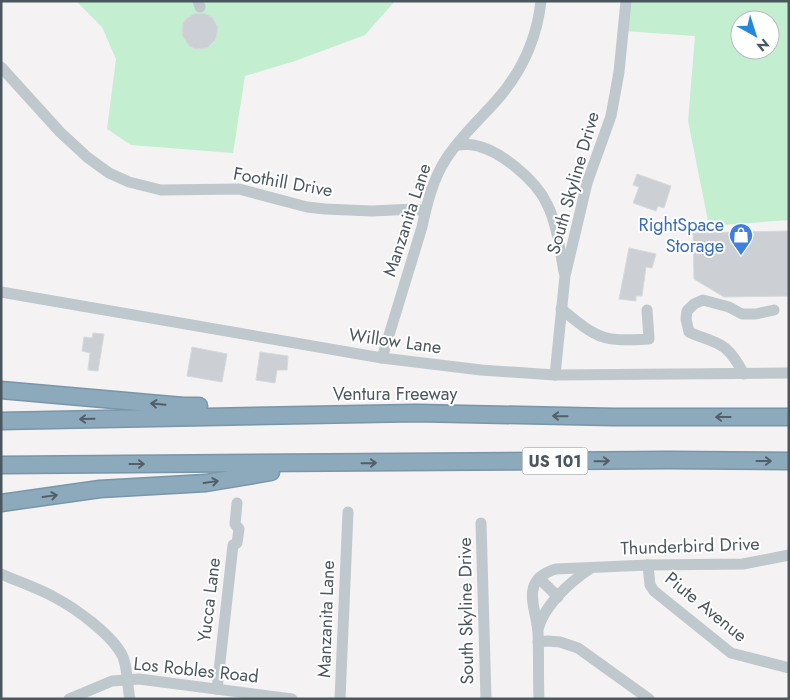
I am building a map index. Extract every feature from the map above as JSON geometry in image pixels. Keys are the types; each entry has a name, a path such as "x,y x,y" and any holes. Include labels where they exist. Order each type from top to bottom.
{"highway":[{"path":"1,390 183,406 380,407 416,413"},
{"name":"Ventura Freeway","path":"1,421 416,413 613,417 789,417"},
{"name":"US 101","path":"1,465 658,460 789,461"},
{"path":"1,503 100,489 206,483 320,464"}],"street":[{"name":"South Skyline Drive","path":"555,375 565,276 587,183 611,116 619,72 626,1"},
{"name":"Manzanita Lane","path":"382,358 436,178 446,158 471,126 499,98 517,73 531,44 540,6"},
{"name":"Foothill Drive","path":"1,67 60,132 86,156 109,173 129,182 161,190 239,189 325,210 372,211 415,209 425,211"},
{"path":"457,145 473,145 493,152 518,168 539,192 547,203 553,218 565,276"},
{"name":"Willow Lane","path":"1,292 382,358 481,370 555,375 789,373"},
{"path":"744,374 726,349 689,332 686,311 694,304 703,300 729,307 742,314 756,314 774,310"},
{"path":"561,309 594,334 606,338 620,339 649,339 647,310"},
{"name":"Yucca Lane","path":"217,689 233,546 237,543 239,529 235,524 237,503"},
{"name":"Manzanita Lane","path":"340,699 348,512"},
{"name":"South Skyline Drive","path":"481,523 486,699"},
{"name":"Thunderbird Drive","path":"539,578 556,568 743,564 789,555"},
{"name":"Piute Avenue","path":"648,565 650,585 654,591 725,648 739,656 789,668"},
{"path":"538,629 546,610 575,578 592,567"},
{"path":"1,574 53,596 68,605 102,632 122,655 128,679 130,699"},
{"path":"539,699 538,629 532,593 539,578 558,597"},
{"path":"538,642 560,642 578,648 649,699"},
{"name":"Los Robles Road","path":"68,699 112,681 139,679 292,699"}],"green space":[{"path":"76,1 395,1 365,35 295,61 245,76 233,153 131,145 107,129 116,59 102,27"},
{"path":"626,1 789,1 789,220 709,226 688,121 695,36 623,31"}],"building":[{"path":"195,13 204,13 212,17 218,27 216,39 207,48 195,49 189,46 182,35 183,23"},
{"path":"637,174 671,186 664,208 658,206 656,211 633,203 639,187 633,185"},
{"name":"RightSpace Storage","path":"789,231 789,296 724,297 694,279 693,233"},
{"path":"629,248 656,254 652,268 646,267 642,296 636,296 636,301 619,299"},
{"path":"93,333 104,334 98,371 88,370 90,353 82,351 84,337 92,338"},
{"path":"192,347 227,354 222,382 187,376"},
{"path":"260,352 288,356 287,370 277,370 275,383 256,380"}],"place":[{"name":"RightSpace Storage","path":"741,256"}]}
